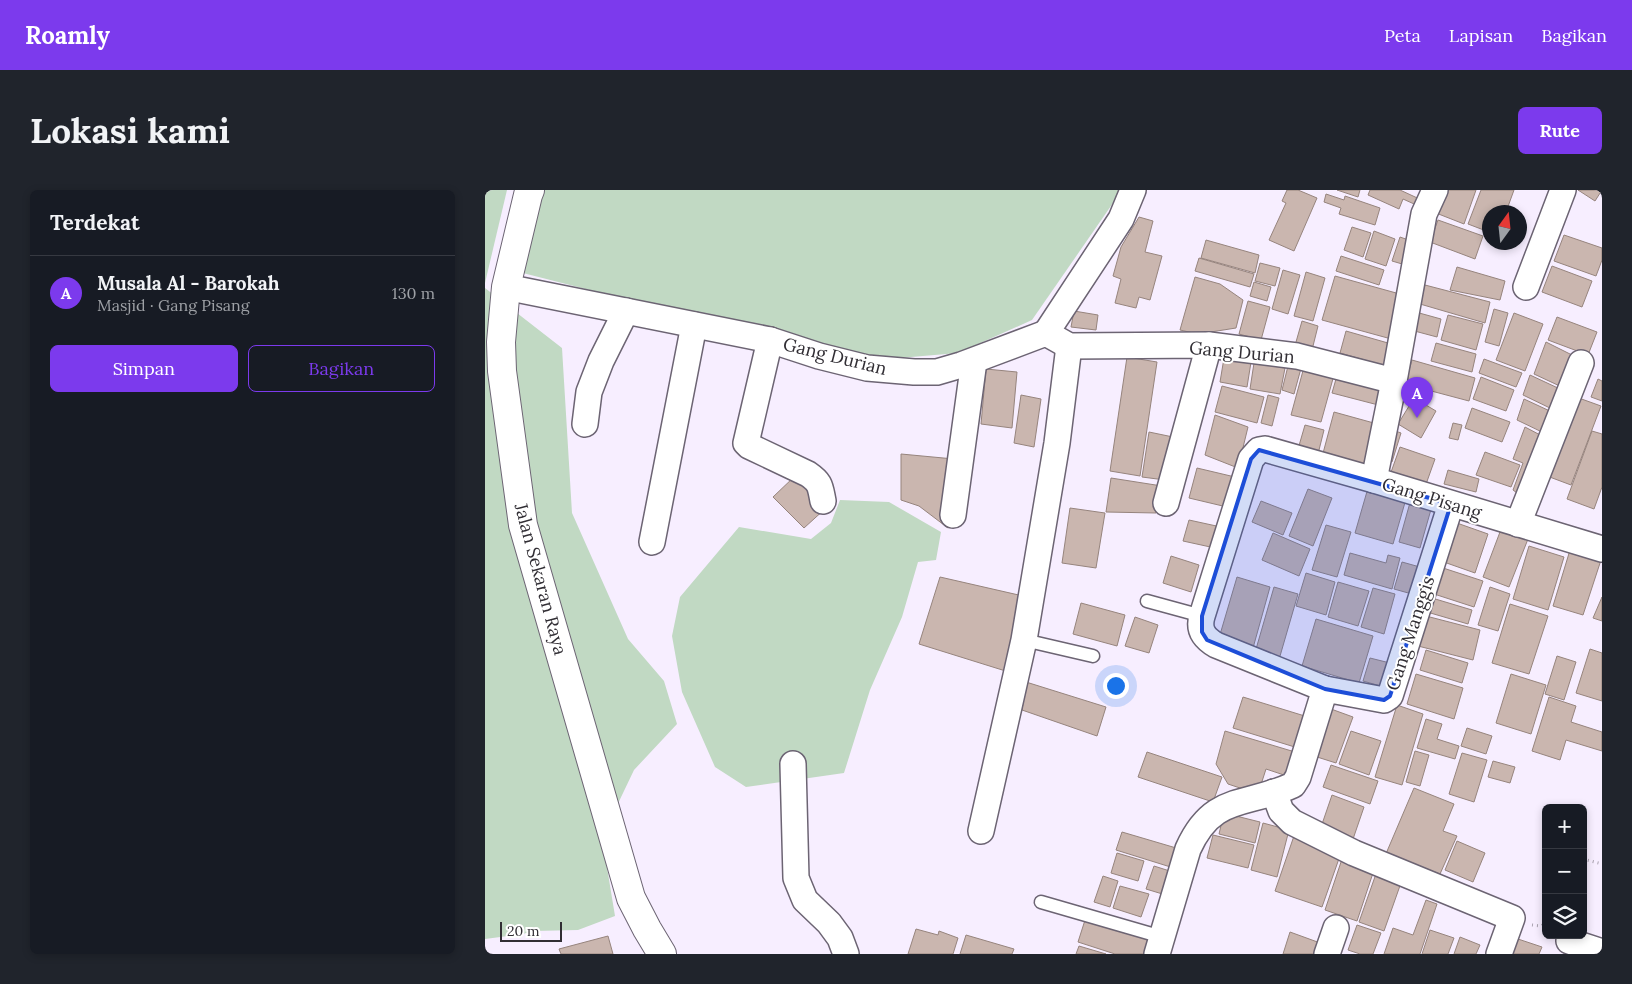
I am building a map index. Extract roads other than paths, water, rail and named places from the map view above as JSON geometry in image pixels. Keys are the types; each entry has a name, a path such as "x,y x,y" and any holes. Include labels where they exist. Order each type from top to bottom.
{"main road":[{"name":"Jalan Sekaran Raya","path":"531,190 528,194 506,287 501,342 502,371 523,525 631,898 662,954"}],"street":[{"path":"1046,333 1121,219 1133,190"},
{"name":"Gang Pisang","path":"1435,190 1424,214 1374,480 1602,550"},
{"path":"1526,287 1563,190"},
{"name":"Gang Durian","path":"506,287 770,340 819,356 867,368 937,372 974,361 1046,333 1069,346 1209,345 1297,356 1394,381"},
{"path":"585,424 589,392 601,361 626,311"},
{"path":"652,542 695,325"},
{"path":"770,340 746,443 808,474 816,480 821,486 823,501"},
{"path":"1166,503 1209,345"},
{"path":"981,831 1024,640 1057,443 1069,346"},
{"path":"953,515 974,361"},
{"path":"1518,524 1581,362"},
{"path":"1202,616 1251,459 1259,450 1265,449 1374,480"},
{"name":"Gang Manggis","path":"1202,616 1202,632 1207,640 1216,645 1325,689 1384,700 1390,696 1451,504"},
{"path":"1159,945 1188,849 1195,833 1205,821 1221,808 1293,785 1298,777 1325,689"},
{"path":"793,764 796,878 805,900 829,923 840,938 846,954"},
{"path":"1274,792 1281,811 1292,822 1354,853 1513,918 1499,954"},
{"path":"1327,954 1336,928"},
{"path":"1569,941 1602,952"}],"lane":[{"path":"1147,602 1202,616"},
{"path":"1024,640 1093,656"},
{"path":"1041,902 1159,945"}],"place":[{"name":"Musala Al - Barokah","path":"1417,418"}]}
